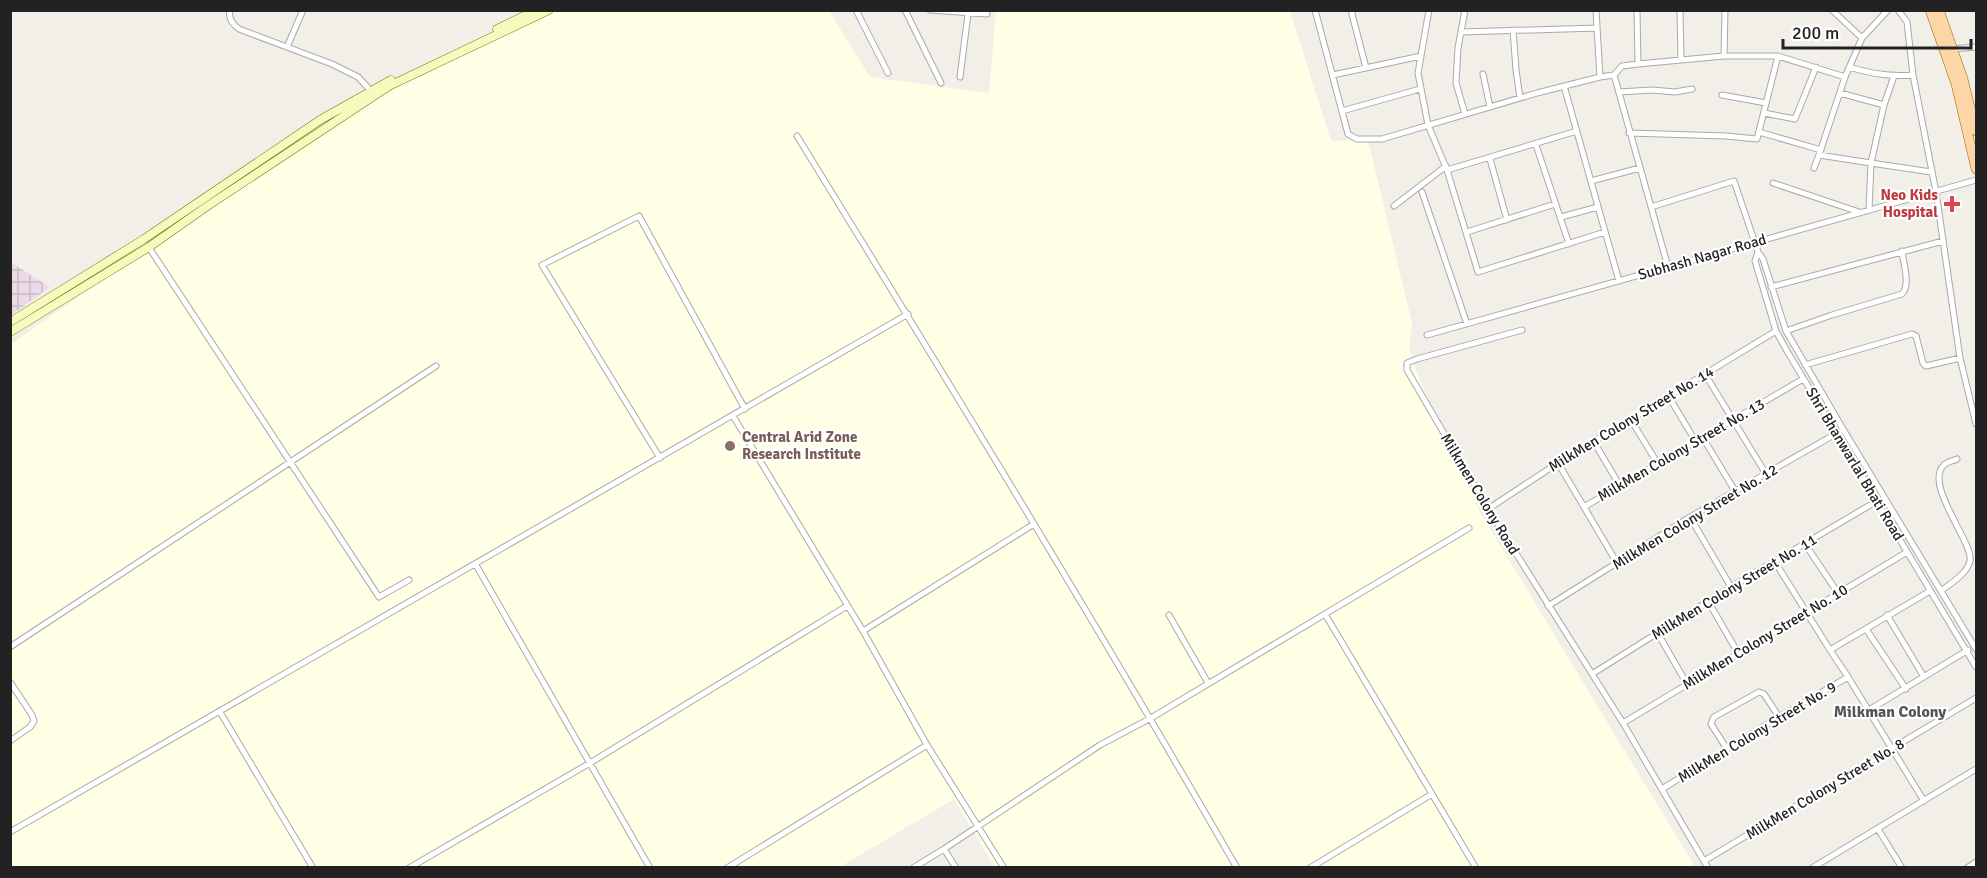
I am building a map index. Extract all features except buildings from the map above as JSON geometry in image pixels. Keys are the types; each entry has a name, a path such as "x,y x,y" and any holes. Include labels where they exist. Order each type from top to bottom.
{"main road":[{"path":"10,322 144,239 320,120 371,91 536,10"},
{"path":"10,332 149,247 389,86 549,10"},
{"path":"1930,10 1949,50 1977,131"},
{"path":"1939,10 1977,169"}],"street":[{"path":"230,10 229,15 232,22 239,28 341,68 358,77 371,91"},
{"path":"287,47 303,10"},
{"path":"856,10 888,74"},
{"path":"905,10 941,83"},
{"path":"930,10 987,14"},
{"path":"1315,10 1348,134 1357,139 1382,139 1490,106 1614,75 1622,66 1724,56 1778,56 1845,77"},
{"path":"1351,10 1366,68"},
{"path":"1429,10 1418,73 1420,89 1428,125 1447,168 1478,272 1605,232"},
{"path":"1465,10 1456,83 1465,114"},
{"path":"1596,10 1600,77"},
{"path":"1636,10 1638,64"},
{"path":"1680,10 1681,60"},
{"path":"1724,56 1725,10"},
{"path":"1832,10 1862,38"},
{"path":"1814,168 1845,77 1862,38 1888,10"},
{"path":"1898,10 1906,22 1913,75 1936,192 1960,358 1977,424"},
{"path":"960,77 968,14"},
{"path":"1461,32 1597,28"},
{"path":"1514,30 1520,98"},
{"path":"1949,50 1977,47"},
{"path":"1333,75 1421,56"},
{"path":"1629,133 1757,139 1778,56"},
{"path":"1849,67 1869,73 1894,76 1913,75"},
{"path":"1764,113 1795,119 1816,68"},
{"path":"1483,74 1490,106"},
{"path":"1614,75 1668,267"},
{"path":"1869,210 1871,163 1884,105 1894,76"},
{"path":"1564,86 1619,281"},
{"path":"1342,111 1420,89"},
{"path":"1619,92 1692,90"},
{"path":"1840,93 1884,105"},
{"path":"1722,95 1766,103"},
{"path":"1394,206 1447,168 1490,159 1577,132"},
{"path":"1759,132 1820,152 1931,172"},
{"path":"797,136 908,314 1151,718 1237,867"},
{"path":"1536,145 1569,244"},
{"path":"1490,159 1507,220"},
{"path":"1591,181 1640,168"},
{"name":"Subhash Nagar Road","path":"1427,335 1977,180"},
{"name":"Shri Bhanwarlal Bhati Road","path":"1651,207 1734,181 1758,252 1763,259 1786,331 1976,648"},
{"path":"1773,183 1861,212"},
{"path":"1422,192 1467,324"},
{"path":"1467,232 1555,204"},
{"path":"1561,217 1598,207"},
{"path":"660,458 542,265 639,216 744,410"},
{"path":"144,239 379,597 409,580"},
{"path":"1771,287 1943,241"},
{"path":"1786,331 1902,294 1906,290 1906,281 1902,251"},
{"name":"Shri Bhanwarlal Bhati Road","path":"1758,252 1755,261 1776,330 1803,379 1977,667"},
{"path":"10,832 908,314"},
{"name":"Milkmen Colony Road","path":"1522,330 1417,359 1407,363 1407,370 1488,509 1662,789"},
{"name":"MilkMen Colony Street No. 14","path":"1488,509 1776,330"},
{"path":"1805,365 1912,334 1917,336 1923,363 1926,366 1960,358"},
{"path":"10,647 436,366"},
{"path":"1706,374 1766,474"},
{"name":"MilkMen Colony Street No. 13","path":"1617,563 1584,507 1803,379"},
{"path":"1669,397 1696,442"},
{"path":"733,416 863,631 927,745 1004,867"},
{"path":"1631,420 1658,464"},
{"name":"MilkMen Colony Street No. 12","path":"1548,606 1690,517 1843,429"},
{"path":"1703,438 1735,491"},
{"path":"1594,442 1620,486"},
{"path":"1941,591 1961,575 1970,561 1967,546 1948,510 1940,480 1944,465 1956,459"},
{"path":"1558,464 1584,507"},
{"name":"MilkMen Colony Street No. 11","path":"1592,674 1731,587 1877,501"},
{"path":"1690,517 1731,587"},
{"path":"863,631 1034,524"},
{"path":"913,867 945,849 1100,745 1151,718 1469,528"},
{"path":"1805,544 1838,593"},
{"name":"MilkMen Colony Street No. 10","path":"1623,723 1907,552"},
{"name":"MilkMen Colony Street No. 9","path":"1662,789 1848,677 1775,562"},
{"path":"476,565 650,867"},
{"path":"1830,650 1930,591"},
{"path":"1708,601 1738,653"},
{"path":"409,867 590,763 848,606"},
{"path":"1325,614 1476,867"},
{"path":"1169,615 1208,683"},
{"path":"1887,615 1924,678"},
{"path":"1866,629 1906,689"},
{"path":"1658,633 1687,684"},
{"path":"1869,710 1967,651 1976,648"},
{"path":"1848,677 1924,801"},
{"path":"10,682 34,721 30,727 10,741"},
{"path":"1727,749 1711,724 1714,717 1759,692 1764,694 1779,717"},
{"name":"MilkMen Colony Street No. 8","path":"1704,861 1977,698"},
{"path":"220,712 313,867"},
{"path":"727,867 927,745"},
{"path":"1812,867 1977,769"},
{"path":"1662,789 1708,867"},
{"path":"1310,867 1432,794"},
{"path":"1878,829 1902,867"},
{"path":"945,849 956,867"},
{"path":"420,861 424,867"},
{"path":"1967,867 1977,862"}],"shaded area":[{"name":"Central Arid Zone Research Institute","path":"545,11 829,11 870,77 989,93 996,11 1290,11 1331,141 1368,140 1412,323 1409,349 1420,381 1480,512 1695,867 995,867 954,799 840,867 11,867 10,345 149,247 397,82"},
{"path":"10,262 50,287 11,315 10,315"}],"place":[{"name":"Neo Kids Hospital","path":"1952,204"},
{"name":"Central Arid Zone Research Institute","path":"730,446"}],"district":[{"name":"Milkman Colony","path":"1890,712"}]}
